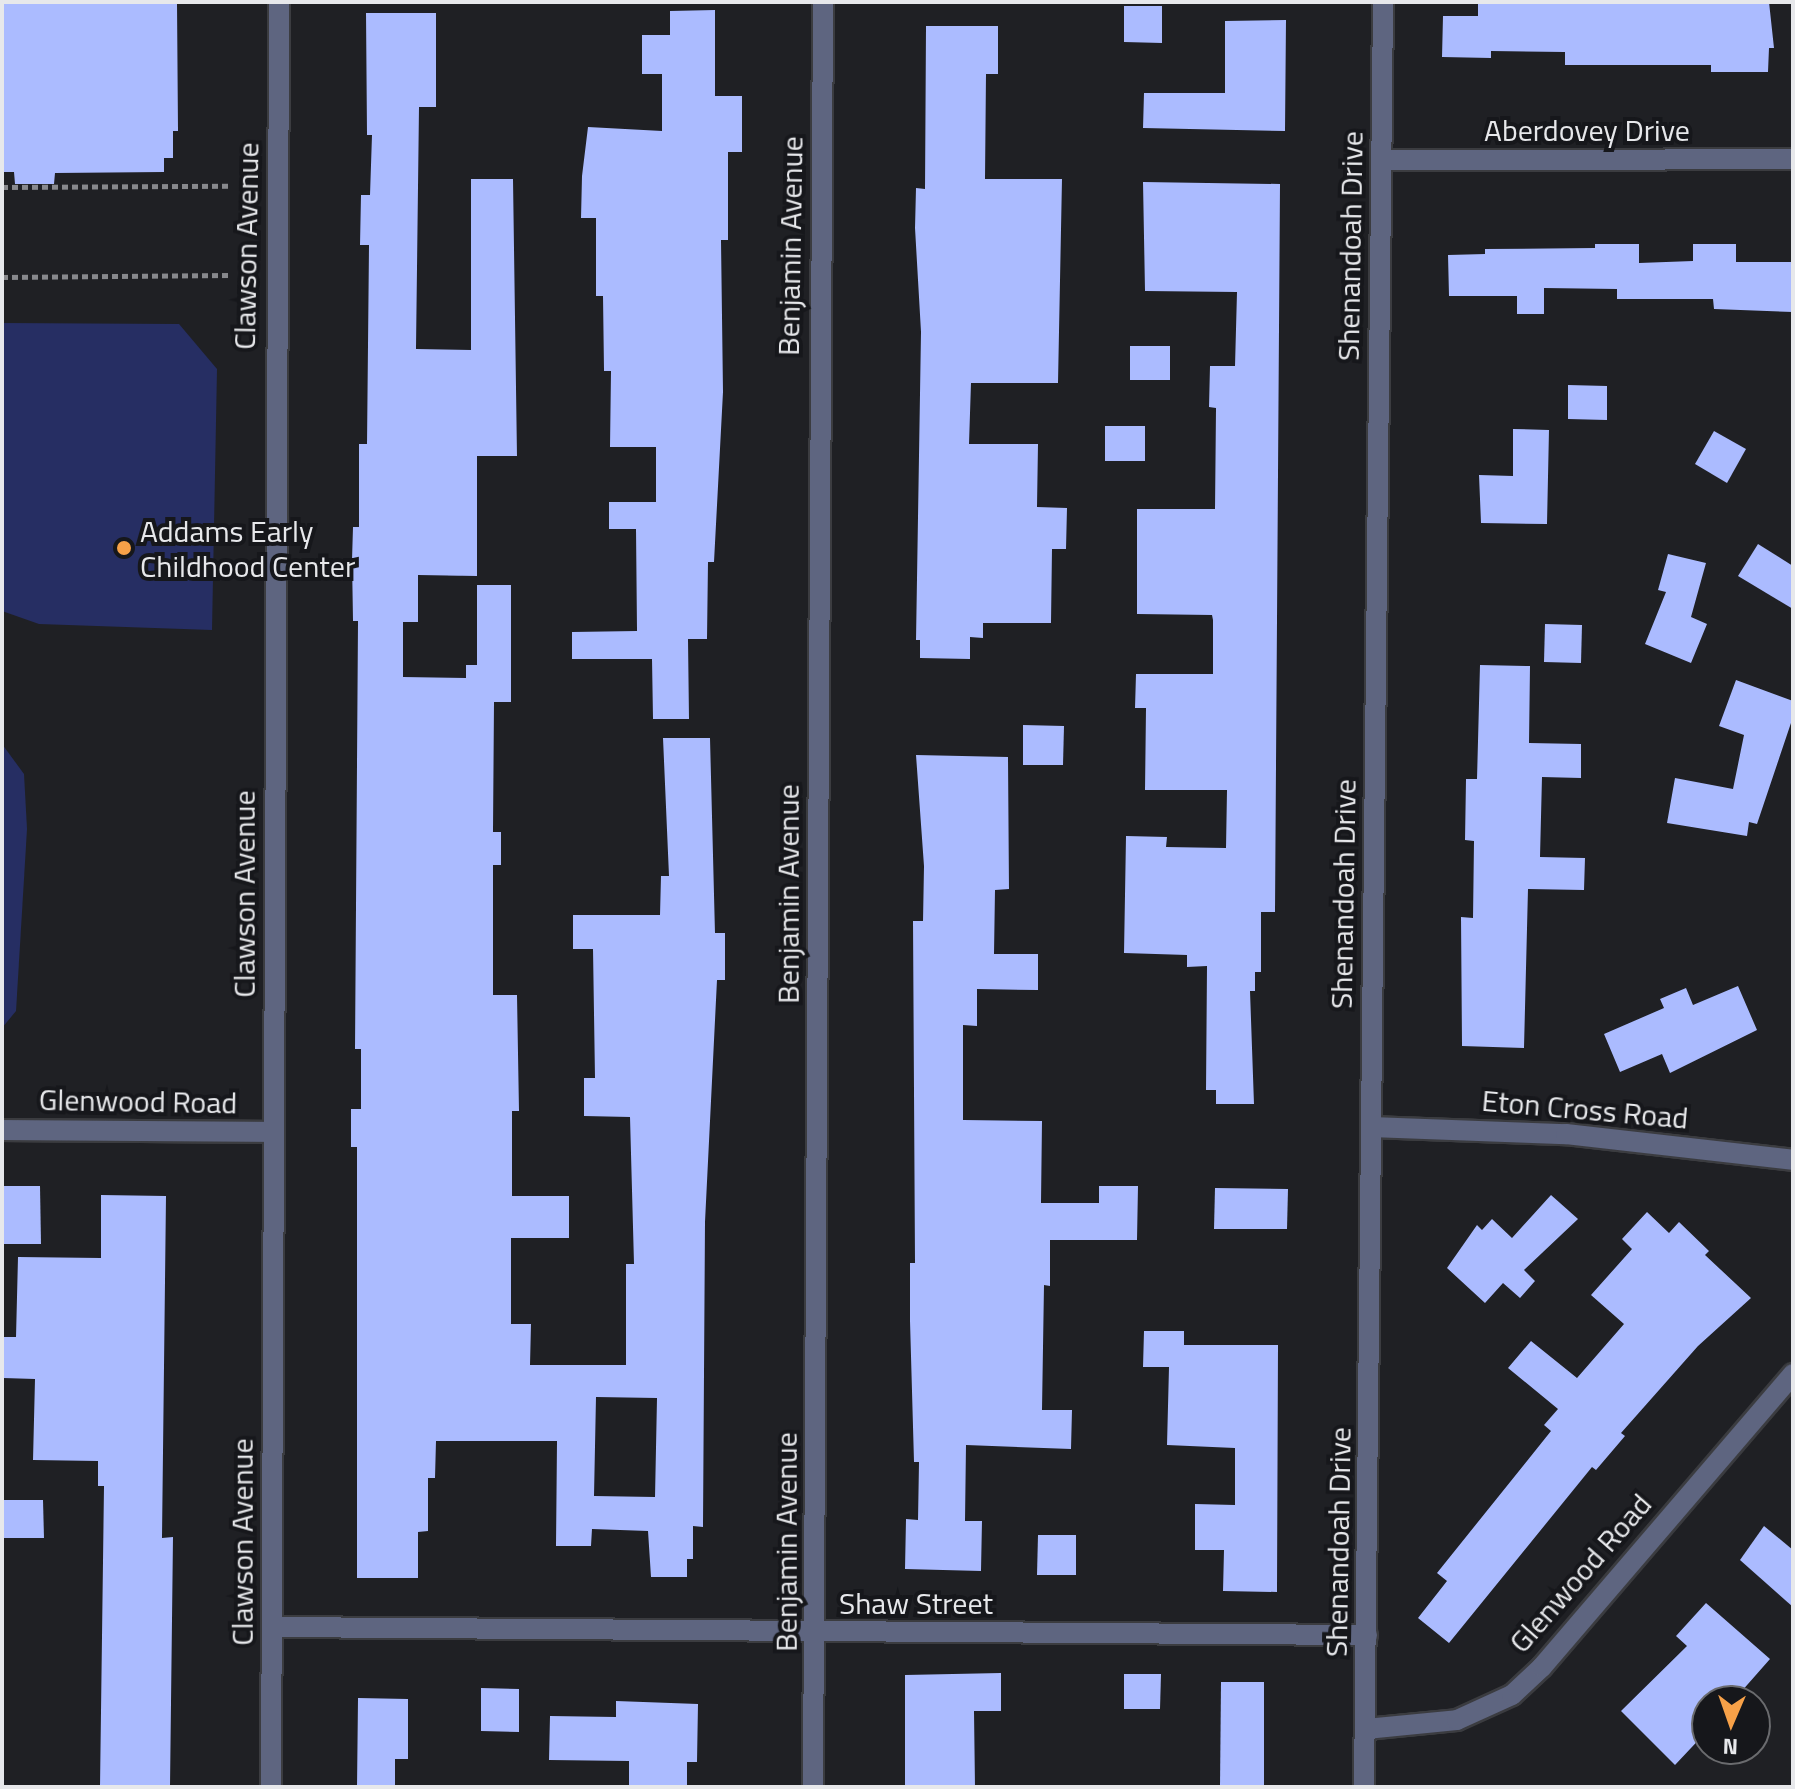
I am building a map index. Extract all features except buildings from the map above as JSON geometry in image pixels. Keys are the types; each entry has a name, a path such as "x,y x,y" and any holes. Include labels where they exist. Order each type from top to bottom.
{"street":[{"name":"Clawson Avenue","path":"271,1787 279,2"},
{"name":"Benjamin Avenue","path":"813,1787 823,2"},
{"name":"Shenandoah Drive","path":"1364,1787 1383,2"},
{"name":"Aberdovey Drive","path":"1381,160 1793,159"},
{"name":"Eton Cross Road","path":"1371,1127 1566,1134 1793,1160"},
{"name":"Glenwood Road","path":"2,1130 273,1132"},
{"name":"Glenwood Road","path":"1366,1729 1457,1720 1486,1711 1512,1695 1542,1667 1793,1374"},
{"name":"Shaw Street","path":"272,1627 1367,1635"}],"path":[{"path":"2,187 231,186"},
{"path":"2,277 231,275"}],"shaded area":[{"path":"2,323 179,324 217,369 212,630 39,624 2,611"},
{"path":"2,744 24,774 27,829 16,1011 2,1028"}],"place":[{"name":"Addams Early Childhood Center","path":"124,548"}]}
